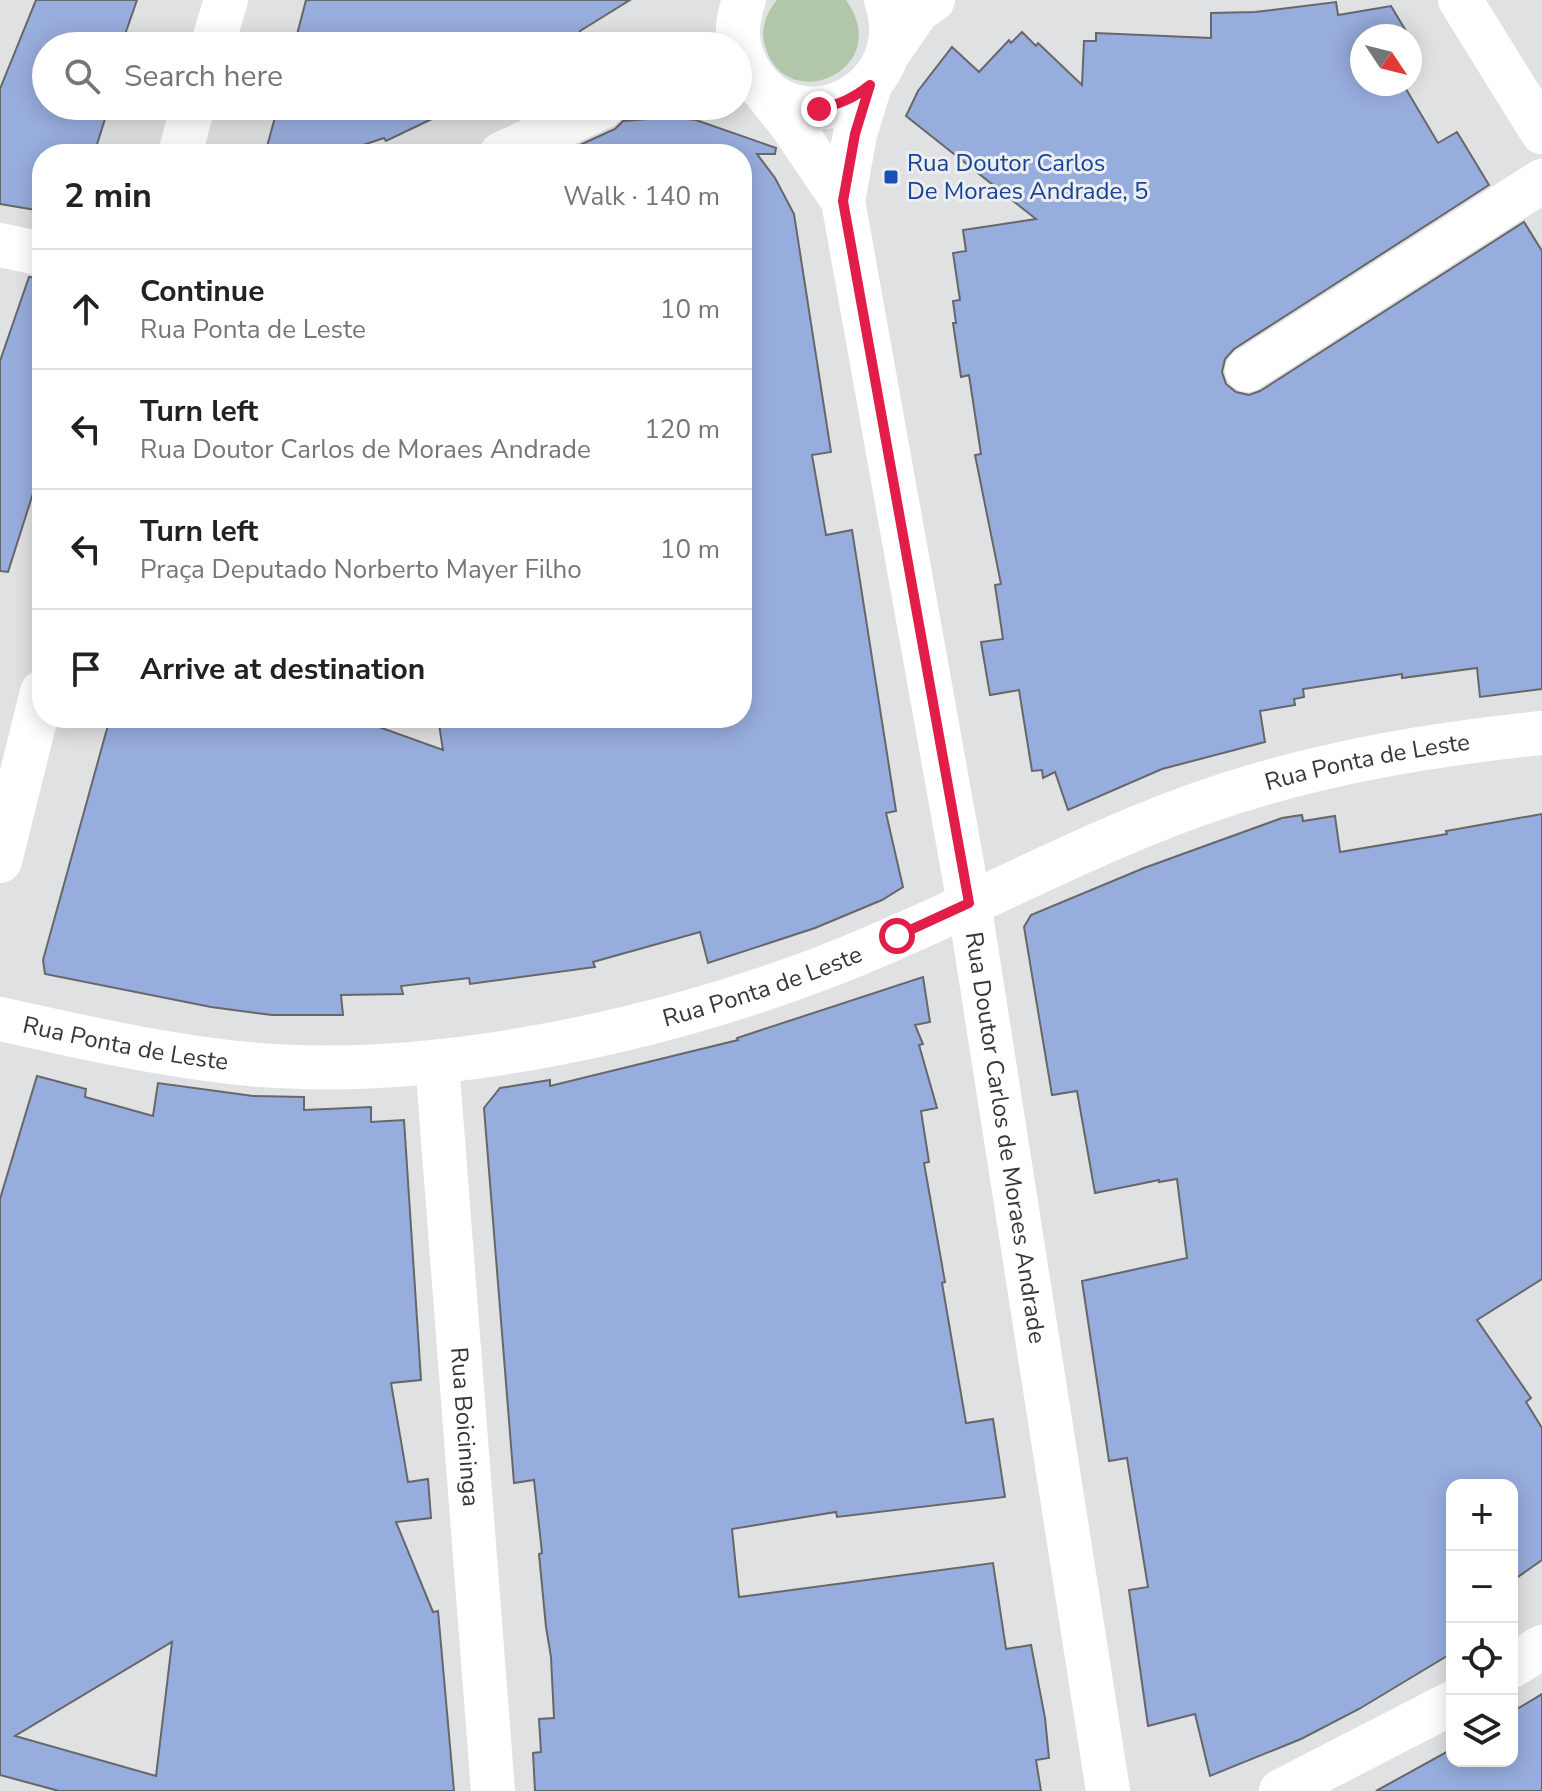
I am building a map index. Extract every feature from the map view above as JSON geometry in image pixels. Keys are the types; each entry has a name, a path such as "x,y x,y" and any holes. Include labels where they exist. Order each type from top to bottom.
{"street":[{"path":"216,32 226,0"},
{"path":"737,32 744,0"},
{"path":"880,68 893,33 886,0"},
{"path":"752,71 780,100 799,107 819,109 848,100 880,68 918,10 933,0"},
{"path":"1460,0 1542,132"},
{"name":"Rua Doutor Carlos de Moraes Andrade","path":"880,68 855,134 843,201 969,903 1108,1791"},
{"name":"Rua Doutor Carlos de Moraes Andrade","path":"752,73 843,201"},
{"path":"183,144 189,120"},
{"path":"522,144 574,120"},
{"path":"1247,370 1542,181"},
{"path":"0,245 32,252"},
{"path":"0,861 33,728"},
{"name":"Rua Ponta de Leste","path":"0,1019 120,1046 233,1063 341,1067 437,1062 627,1029 819,969 1102,843 1197,805 1290,775 1374,756 1472,740 1542,733"},
{"name":"Rua Boicininga","path":"437,1062 493,1791"},
{"path":"1518,1662 1542,1647"},
{"path":"1281,1791 1446,1706"}],"green space":[{"path":"777,0 846,0 858,25 857,47 848,64 832,76 813,82 793,79 776,68 765,46 763,33 767,16"}],"building":[{"path":"36,0 137,0 126,32 32,32 32,120 105,120 97,144 32,144 32,209 0,204 0,89"},
{"path":"306,0 630,0 581,32 298,32"},
{"path":"1336,2 1338,15 1391,6 1402,24 1350,24 1350,96 1410,96 1438,143 1457,132 1489,185 1234,349 1225,359 1222,372 1226,384 1236,392 1249,395 1260,391 1524,222 1542,251 1542,689 1480,697 1477,668 1402,678 1402,674 1303,689 1304,697 1294,699 1295,705 1260,711 1265,742 1162,769 1068,810 1055,772 1043,778 1042,770 1032,771 1019,690 990,695 981,642 1003,639 995,585 1001,584 975,455 981,454 969,375 961,377 953,323 956,323 953,301 960,300 953,253 966,251 963,230 1036,219 906,116 918,91 952,47 979,72 1009,40 1011,43 1022,32 1082,85 1084,41 1096,41 1096,33 1211,38 1211,13 1255,12"},
{"path":"274,120 430,120 386,141 384,138 366,144 268,144"},
{"path":"696,120 776,148 775,154 757,154 775,178 794,214 831,452 812,455 826,535 852,530 896,811 886,813 903,887 882,900 815,928 708,963 700,932 593,962 595,967 470,984 469,978 401,986 403,994 341,995 343,1015 272,1015 211,1007 45,974 43,960 107,728 382,728 443,750 440,728 752,728 752,144 582,144 615,129 623,121"},
{"path":"29,277 32,277 32,496 8,572 0,571 0,361"},
{"path":"1542,814 1542,1279 1477,1320 1531,1398 1526,1402 1542,1428 1542,1560 1518,1577 1518,1479 1446,1479 1446,1657 1359,1709 1301,1739 1210,1776 1195,1714 1148,1726 1129,1590 1148,1587 1127,1458 1109,1461 1082,1281 1187,1258 1177,1179 1095,1193 1077,1091 1052,1095 1024,927 1031,915 1144,868 1282,818 1302,815 1303,821 1335,816 1340,852 1447,834 1446,831"},
{"path":"923,977 930,1022 915,1025 923,1044 919,1045 937,1108 921,1111 929,1162 924,1163 945,1282 942,1283 966,1423 993,1419 1005,1497 837,1517 836,1512 732,1529 739,1597 993,1563 1006,1649 1031,1645 1049,1758 1036,1760 1041,1791 535,1791 533,1753 541,1752 539,1719 554,1718 551,1657 534,1480 514,1483 484,1108 500,1088 550,1080 550,1086 738,1040"},
{"path":"37,1076 86,1089 85,1097 153,1116 158,1083 253,1096 304,1097 304,1110 371,1107 371,1122 404,1120 421,1380 391,1383 408,1482 428,1479 431,1518 396,1522 433,1612 438,1611 454,1791 59,1791 0,1775 0,1199","holes":["172,1642 156,1776 15,1736"]},
{"path":"1542,1694 1542,1791 1376,1791 1446,1752 1446,1767 1518,1767 1518,1708"}],"place":[{"name":"Rua Doutor Carlos De Moraes Andrade, 5","path":"891,177"}],"route":[{"path":"819,109 856,96 870,85 855,134 843,201 969,903 897,936"}]}
